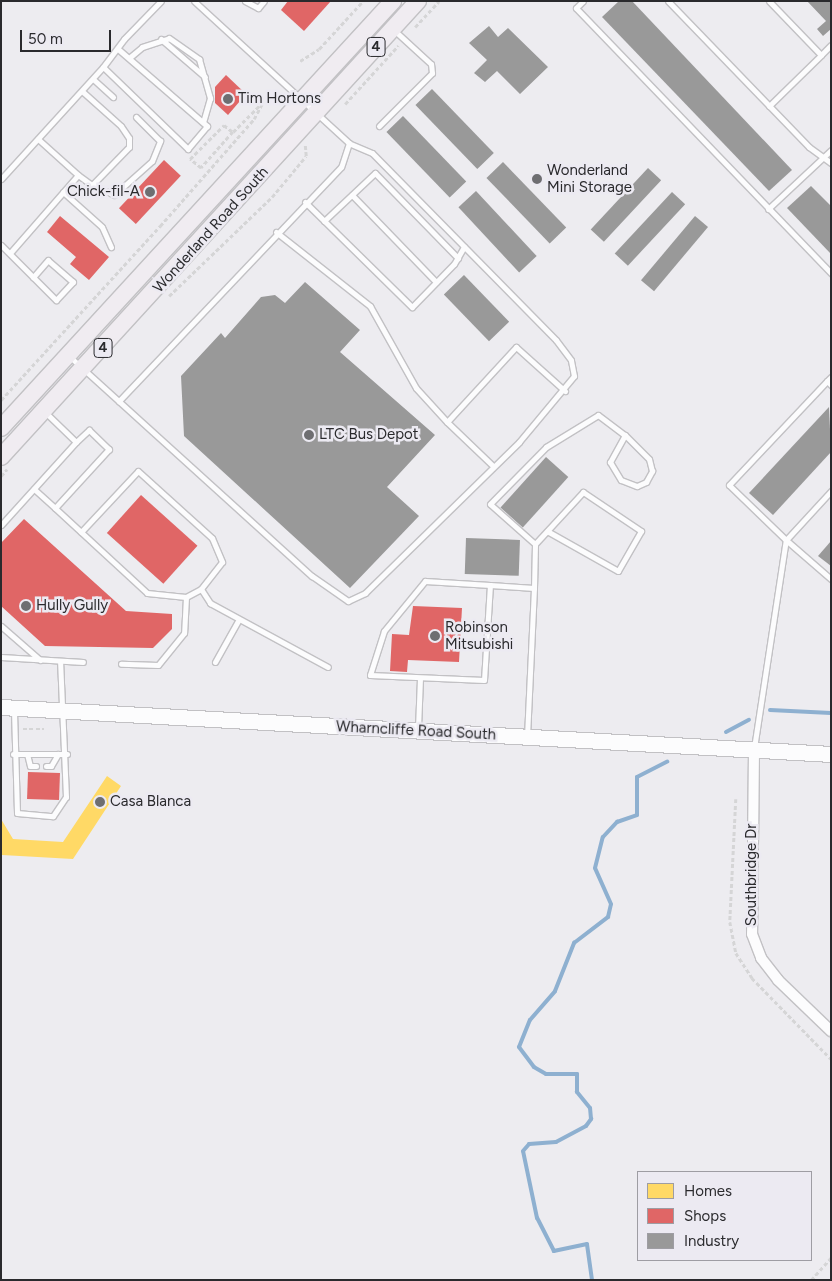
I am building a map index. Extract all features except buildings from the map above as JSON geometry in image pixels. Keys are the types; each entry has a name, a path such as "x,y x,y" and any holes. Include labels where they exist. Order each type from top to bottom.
{"main road":[{"name":"Wonderland Road South","path":"1,428 393,1"},
{"name":"Wonderland Road South","path":"6,462 44,412 317,114 399,34 418,1"},
{"name":"Wharncliffe Road South","path":"8,707 831,754"}],"street":[{"name":"Southbridge Dr","path":"754,750 752,934 761,958 778,980 831,1031"}],"lane":[{"path":"1,179 93,79 161,1"},
{"path":"69,356 312,576 348,601 365,593 565,391 574,376 566,351 372,153 349,143 194,1"},
{"path":"245,1 258,8 264,1"},
{"path":"583,1 576,8 831,273"},
{"path":"668,1 769,106 823,158 831,163"},
{"path":"769,1 821,55"},
{"path":"379,126 432,73 431,64 399,34"},
{"path":"129,58 160,38 175,38 200,59 210,98 203,122"},
{"path":"160,38 204,77"},
{"path":"769,106 831,45"},
{"path":"103,67 188,149 207,126 118,49"},
{"path":"93,79 113,97"},
{"path":"82,91 130,138 125,156 92,185"},
{"path":"38,139 78,175 92,185 114,195 152,161 160,141 136,117"},
{"path":"119,401 276,232 341,168 349,143"},
{"path":"768,209 831,150"},
{"path":"324,221 375,173 458,258"},
{"path":"10,252 78,175"},
{"path":"63,192 102,227 111,247"},
{"path":"352,195 436,282"},
{"path":"305,202 412,307 458,258 464,247"},
{"path":"276,232 370,306 416,388 447,422 492,465"},
{"path":"1,245 10,252 33,277 56,300 73,282 48,260 33,277"},
{"path":"447,422 516,348 565,391"},
{"path":"829,381 729,485 786,540 831,579"},
{"path":"44,412 76,442"},
{"path":"535,544 490,504 546,447 598,416 626,436 649,459 652,471 646,482 636,486 621,480 610,462 626,436"},
{"path":"1,525 89,430 109,448 55,508"},
{"path":"34,489 147,593 186,597 201,590 222,562 212,538 138,470 81,532"},
{"path":"527,737 535,544 547,531 583,492 641,531 618,571 547,531"},
{"path":"754,750 786,540 831,492"},
{"path":"490,585 484,680 420,679 370,675 384,631 425,581 490,585 534,588"},
{"path":"201,590 210,603 328,667"},
{"path":"121,664 158,665 184,633 186,597"},
{"path":"215,662 239,619"},
{"path":"1,626 40,660"},
{"path":"1,657 83,662"},
{"path":"8,707 17,813 53,816 66,797 67,754 60,662"},
{"path":"418,731 420,679"},
{"path":"13,754 67,754"},
{"path":"27,754 30,766 36,766"},
{"path":"46,766 52,766 58,754"}],"path":[{"path":"300,61 319,49 363,1"},
{"path":"346,104 399,34 439,1"},
{"path":"1,400 160,226 254,119 263,102 201,168 190,159 224,125 233,132"},
{"path":"162,302 246,226 306,156 305,145"},
{"path":"1,476 6,462"},
{"path":"811,1280 831,1258"}],"waterway":[{"path":"770,710 831,713"},
{"path":"726,732 749,720"},
{"path":"592,1280 587,1244 554,1251 537,1218 523,1151 529,1144 556,1142 586,1126 591,1119 590,1108 577,1092 577,1074 546,1074 534,1067 519,1047 530,1020 555,991 574,943 608,917 611,904 595,868 603,837 617,822 637,815 637,777 667,762"}],"place":[{"name":"Tim Hortons","path":"228,99"},
{"name":"Wonderland Mini Storage","path":"537,179"},
{"name":"Chick-fil-A","path":"150,192"},
{"name":"LTC Bus Depot","path":"309,435"},
{"name":"Hully Gully","path":"26,606"},
{"name":"Robinson Mitsubishi","path":"435,636"},
{"name":"Casa Blanca","path":"100,802"}]}
